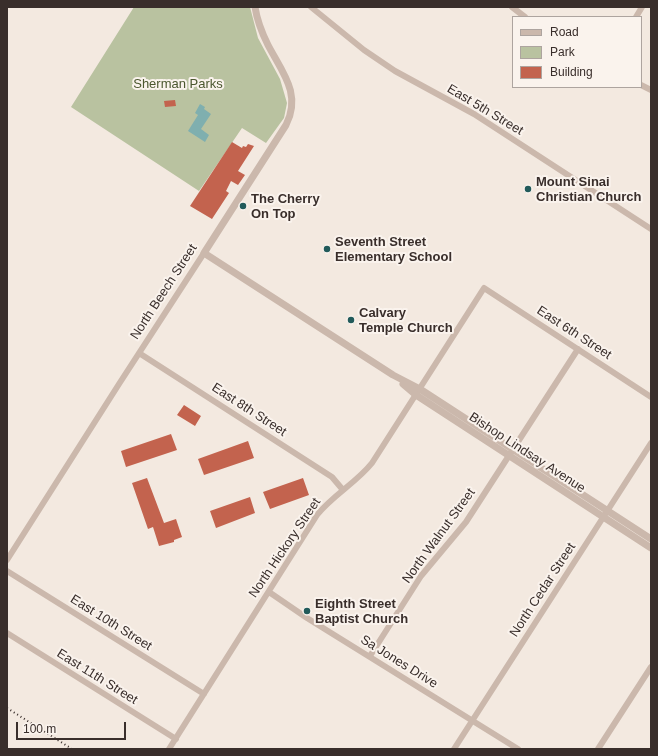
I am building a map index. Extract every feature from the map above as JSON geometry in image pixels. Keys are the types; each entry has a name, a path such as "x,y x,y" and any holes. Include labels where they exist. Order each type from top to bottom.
{"street":[{"name":"North Beech Street","path":"7,560 286,125 291,113 293,100 290,86 262,30 255,7"},
{"name":"East 5th Street","path":"311,7 359,46 395,72 474,114 651,228"},
{"path":"512,7 524,16"},
{"path":"637,16 642,7"},
{"path":"642,86 651,90"},
{"name":"Bishop Lindsay Avenue","path":"204,253 605,513 651,539"},
{"name":"East 6th Street","path":"484,288 651,397"},
{"name":"North Hickory Street","path":"169,749 317,515 326,504 363,474 372,463 484,288"},
{"name":"North Walnut Street","path":"370,656 421,576 456,534 578,349"},
{"name":"East 8th Street","path":"139,353 332,477 343,490"},
{"name":"North Cedar Street","path":"454,749 651,443"},
{"name":"Bishop Lindsay Avenue","path":"605,513 651,548"},
{"name":"East 10th Street","path":"7,571 204,694"},
{"name":"Sa Jones Drive","path":"269,592 307,618 518,749"},
{"name":"East 11th Street","path":"7,633 176,739"},
{"path":"598,749 651,667"}],"green space":[{"name":"Sherman Parks","path":"134,7 250,7 258,38 280,79 287,103 284,118 266,143 242,128 199,191 71,107"}],"water":[{"path":"200,104 211,114 201,129 209,135 205,142 188,131 198,115 195,113"}],"building":[{"path":"175,100 176,106 165,107 164,101"},
{"path":"232,142 242,148 243,146 246,147 248,144 254,146 238,171 245,175 238,185 231,181 226,191 229,193 212,219 190,206"},
{"path":"184,405 201,416 195,426 177,415"},
{"path":"171,434 177,450 126,467 121,451"},
{"path":"248,441 254,458 204,475 198,459"},
{"path":"147,478 164,523 176,519 182,537 174,540 174,542 159,546 153,527 148,529 132,483"},
{"path":"303,478 309,495 270,509 263,492"},
{"path":"250,497 255,513 216,528 210,511"}],"railway":[{"path":"7,708 72,749"}],"place":[{"name":"Mount Sinai Christian Church","path":"528,189"},
{"name":"The Cherry On Top","path":"243,206"},
{"name":"Seventh Street Elementary School","path":"327,249"},
{"name":"Calvary Temple Church","path":"351,320"},
{"name":"Eighth Street Baptist Church","path":"307,611"}]}
